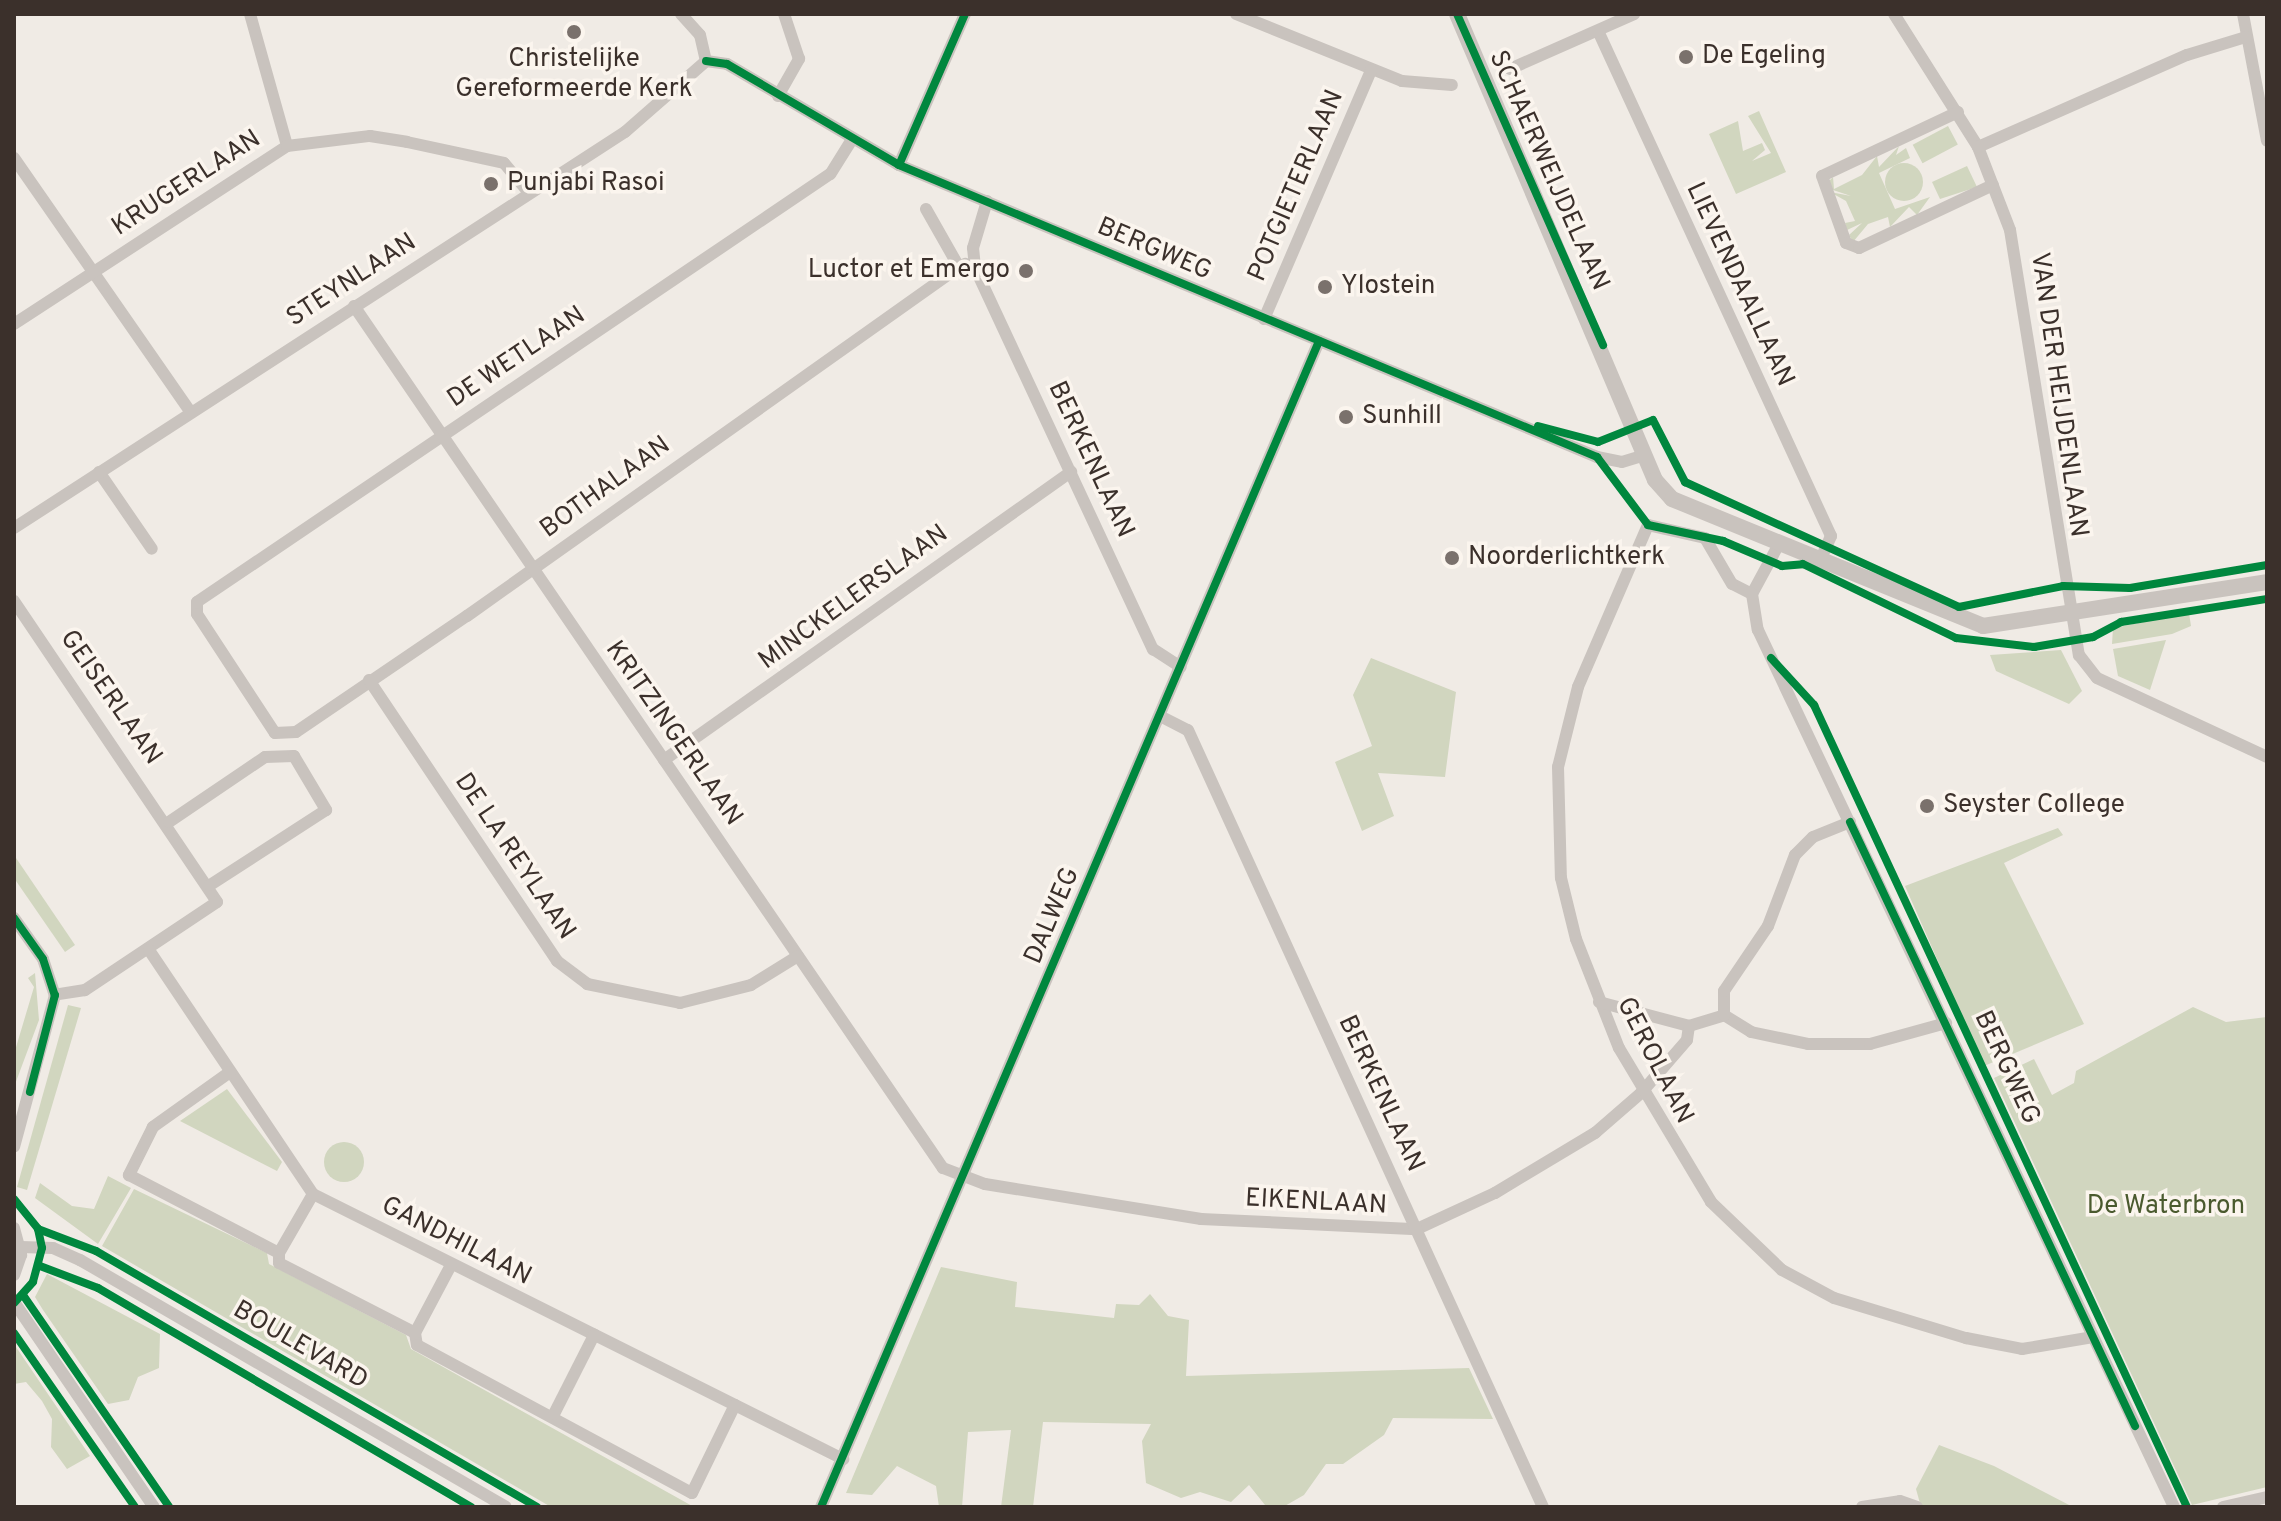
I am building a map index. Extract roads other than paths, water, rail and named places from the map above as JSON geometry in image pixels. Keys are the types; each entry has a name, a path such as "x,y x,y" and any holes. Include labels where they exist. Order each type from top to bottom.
{"street":[{"path":"250,14 287,146"},
{"path":"681,14 700,35 706,61"},
{"path":"778,96 799,59 784,14"},
{"path":"899,165 965,14"},
{"path":"1236,14 1402,81 1452,85"},
{"name":"SCHAERWEIJDELAAN","path":"1457,14 1645,455 1672,499 1822,556 1983,626 2267,582"},
{"path":"1510,69 1599,33 1634,14"},
{"name":"VAN DER HEIJDENLAAN","path":"1894,14 1958,112 1978,147 1993,185 2030,323 2068,614 2079,655 2097,678 2267,757"},
{"path":"2243,14 2267,141"},
{"name":"LIEVENDAALLAAN","path":"1599,33 1831,536 1822,556"},
{"path":"1978,147 2146,71 2246,37"},
{"name":"BERGWEG","path":"706,61 727,64 851,141 899,165 1264,319 1597,457 1622,462 1645,455"},
{"name":"STEYNLAAN","path":"14,528 625,132 706,61"},
{"name":"POTGIETERLAAN","path":"1264,319 1371,70"},
{"path":"1958,112 1822,176 1846,243 1859,248 1993,185"},
{"name":"KRUGERLAAN","path":"14,324 287,146 370,136 407,142 504,163 529,193"},
{"name":"DE WETLAAN","path":"275,733 197,614 197,602 830,174 851,141"},
{"path":"14,158 96,270 191,413"},
{"path":"926,209 959,267 972,260 987,201"},
{"name":"BERKENLAAN","path":"972,260 1153,649 1181,667"},
{"name":"BOTHALAAN","path":"275,733 296,732 959,267"},
{"name":"KRITZINGERLAAN","path":"354,306 943,1168 964,1178"},
{"name":"DALWEG","path":"821,1507 1319,341"},
{"path":"99,472 152,549"},
{"name":"MINCKELERSLAAN","path":"664,760 1071,472"},
{"name":"GEROLAAN","path":"1752,594 1732,584 1705,538 1648,525 1578,687 1558,767 1561,878 1599,1002 1641,1093 1711,1202 1742,1238 1806,1284 1912,1324 2022,1349 2093,1337"},
{"path":"1752,594 1780,542"},
{"name":"BERGWEG","path":"1752,594 1758,630 2174,1507"},
{"name":"GEISERLAAN","path":"14,601 210,885"},
{"name":"DE LA REYLAAN","path":"369,680 557,961 587,984 680,1003 751,985 798,956"},
{"name":"BERKENLAAN","path":"1160,716 1188,730 1543,1507"},
{"path":"55,995 85,990 149,950 217,902 210,885 326,810 294,756 265,757 169,822"},
{"path":"1724,1015 1724,991 1768,926 1795,855 1813,837 1850,822"},
{"path":"14,918 43,959 55,995 14,1147"},
{"name":"GANDHILAAN","path":"149,950 313,1194 843,1459"},
{"path":"1599,1002 1689,1026 1724,1015 1751,1032 1808,1044 1870,1044 1946,1023"},
{"name":"EIKENLAAN","path":"964,1178 1201,1219 1417,1229 1555,1159 1641,1093 1687,1040 1689,1026"},
{"path":"230,1072 153,1127 129,1175 279,1253"},
{"path":"313,1194 279,1253 279,1263 415,1333"},
{"path":"14,1228 21,1247 14,1275"},
{"name":"BOULEVARD","path":"21,1247 53,1248 80,1260 506,1507"},
{"path":"451,1265 415,1333 417,1345 554,1414"},
{"path":"14,1302 154,1507"},
{"path":"594,1335 554,1414 556,1423 692,1493 735,1405"},
{"path":"2223,1507 2244,1505 2267,1497"},
{"path":"1862,1507 1900,1501 1917,1507"}],"place":[{"name":"Christelijke Gereformeerde Kerk","path":"574,32"},
{"name":"De Egeling","path":"1686,57"},
{"name":"Punjabi Rasoi","path":"491,184"},
{"name":"Luctor et Emergo","path":"1026,271"},
{"name":"Ylostein","path":"1325,287"},
{"name":"Sunhill","path":"1346,417"},
{"name":"Noorderlichtkerk","path":"1452,558"},
{"name":"Seyster College","path":"1927,806"}],"park label":[{"name":"De Waterbron","path":"2166,1207"}]}
